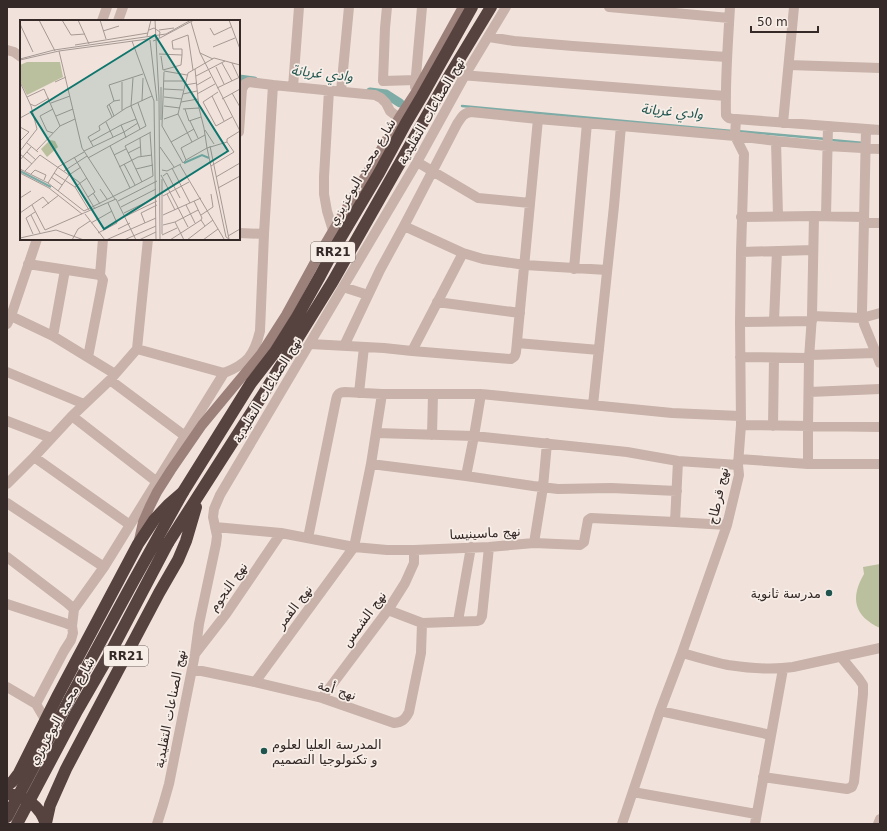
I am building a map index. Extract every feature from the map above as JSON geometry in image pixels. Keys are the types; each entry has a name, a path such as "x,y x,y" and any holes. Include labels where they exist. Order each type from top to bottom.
{"highway":[{"name":"شارع محمد البوعزيزي","path":"7,818 72,693 183,492 251,383 275,352 297,317 337,244 379,173 406,123 419,94 472,7"},
{"name":"شارع محمد البوعزيزي","path":"17,824 168,543 264,393 333,281 491,7"},
{"name":"شارع محمد البوعزيزي","path":"46,824 50,805 66,769 178,560 186,541 203,487"},
{"name":"شارع محمد البوعزيزي","path":"7,786 13,781 19,772 138,544 154,520 183,492"},
{"path":"7,794 25,798 42,813 46,824"}],"main road":[{"path":"138,544 143,522 164,481 202,425 261,354 286,316 399,118 419,94 463,7"}],"street":[{"path":"102,20 107,7"},
{"path":"118,20 123,7"},
{"path":"293,87 298,7"},
{"path":"341,91 349,7"},
{"path":"375,95 383,81 387,7"},
{"path":"419,94 415,89 422,7"},
{"name":"نهج الصناعات التقليدية","path":"157,824 169,784 195,654 199,624 216,544 217,536 213,516 214,509 220,495 417,162 465,75 506,7"},
{"path":"609,7 729,18"},
{"path":"730,7 726,57 727,117 736,121 880,130"},
{"path":"783,123 794,7"},
{"path":"489,37 514,41 573,46 726,57"},
{"path":"7,50 14,52 20,56"},
{"path":"789,65 880,68"},
{"path":"451,74 726,96"},
{"path":"383,81 416,80"},
{"path":"240,110 241,89 249,82 375,95 382,98 390,112 399,118"},
{"path":"36,704 71,640 73,633 72,626 74,609 104,567 224,373 247,361 257,344 260,331 273,85"},
{"path":"329,90 324,194 337,244"},
{"path":"344,346 380,270 457,124 462,115 467,113 471,112 735,135 776,141 880,150"},
{"path":"310,344 384,348 511,359 514,358 516,355 538,119"},
{"path":"735,135 736,121"},
{"path":"574,269 587,123"},
{"path":"593,405 621,126"},
{"path":"826,216 828,126"},
{"path":"866,129 862,318 880,363"},
{"name":"نهج قرطاج","path":"622,824 660,711 727,525 739,476 740,252 744,154 735,135"},
{"path":"776,141 778,216"},
{"path":"417,162 478,198 530,203"},
{"path":"808,464 809,357 812,318 814,216"},
{"path":"741,217 826,216 880,223"},
{"path":"404,226 463,253 483,258 524,265 607,270"},
{"path":"240,233 264,234"},
{"path":"37,240 9,320 54,336 88,357 185,436"},
{"path":"88,357 103,280 100,275 103,240"},
{"path":"8,481 34,457 72,416 112,377 137,349 148,240"},
{"path":"740,252 813,250"},
{"path":"774,322 777,251"},
{"path":"412,351 463,253"},
{"path":"28,264 100,275"},
{"path":"54,336 65,270"},
{"path":"343,287 368,295"},
{"path":"437,302 520,313"},
{"path":"740,322 774,322 812,318 862,318 880,313"},
{"path":"517,343 599,350"},
{"path":"358,392 364,347"},
{"path":"137,349 224,373"},
{"path":"740,357 809,357 875,353"},
{"path":"773,426 774,358"},
{"path":"7,372 84,404"},
{"path":"809,392 880,389"},
{"path":"308,538 337,395 340,392 382,394 481,394 672,413 773,426 880,427"},
{"path":"354,547 371,464 382,394"},
{"path":"432,435 433,394"},
{"path":"466,476 481,394"},
{"path":"72,416 157,482"},
{"path":"7,421 51,438"},
{"path":"376,433 474,436 627,452 678,461 880,464"},
{"path":"534,543 543,488 547,444"},
{"path":"34,457 130,525"},
{"path":"678,461 675,522 727,525"},
{"path":"371,464 466,476 543,488 611,488 677,491"},
{"path":"7,503 104,567"},
{"name":"نهج ماسينيسا","path":"215,528 281,533 354,547 387,550 414,550 534,543 580,545 584,542 588,520 591,518 675,522"},
{"name":"نهج النجوم","path":"195,654 226,614 281,533"},
{"path":"388,610 422,623 480,620 482,616 489,546"},
{"name":"نهج القمر","path":"255,682 354,547"},
{"path":"458,621 471,547"},
{"name":"نهج الشمس","path":"322,698 388,610 405,583 414,563 414,550"},
{"path":"7,557 74,609"},
{"path":"7,604 72,626"},
{"name":"نهج أمة","path":"192,669 322,698 394,723 401,722 406,718 409,712 421,653 422,623"},
{"path":"682,653 728,665 783,668 880,648"},
{"path":"763,777 847,789 852,787 854,782 863,685 841,657"},
{"path":"633,792 756,819 783,668"},
{"path":"7,687 36,704 46,721"},
{"path":"660,711 771,735"},
{"path":"878,824 880,819"}],"green space":[{"path":"880,564 880,628 871,623 860,612 857,606 856,598 857,591 864,574 863,567"}],"waterway":[{"name":"وادي غريانة","path":"240,79 254,81"},
{"name":"وادي غريانة","path":"370,92 386,94 400,103"},
{"name":"وادي غريانة","path":"462,106 732,131"},
{"name":"وادي غريانة","path":"737,131 826,139"},
{"name":"وادي غريانة","path":"831,140 864,143"}],"place":[{"name":"مدرسة ثانوية","path":"829,593"},
{"name":"المدرسة العليا لعلوم و تكنولوجيا التصميم","path":"264,751"}]}
